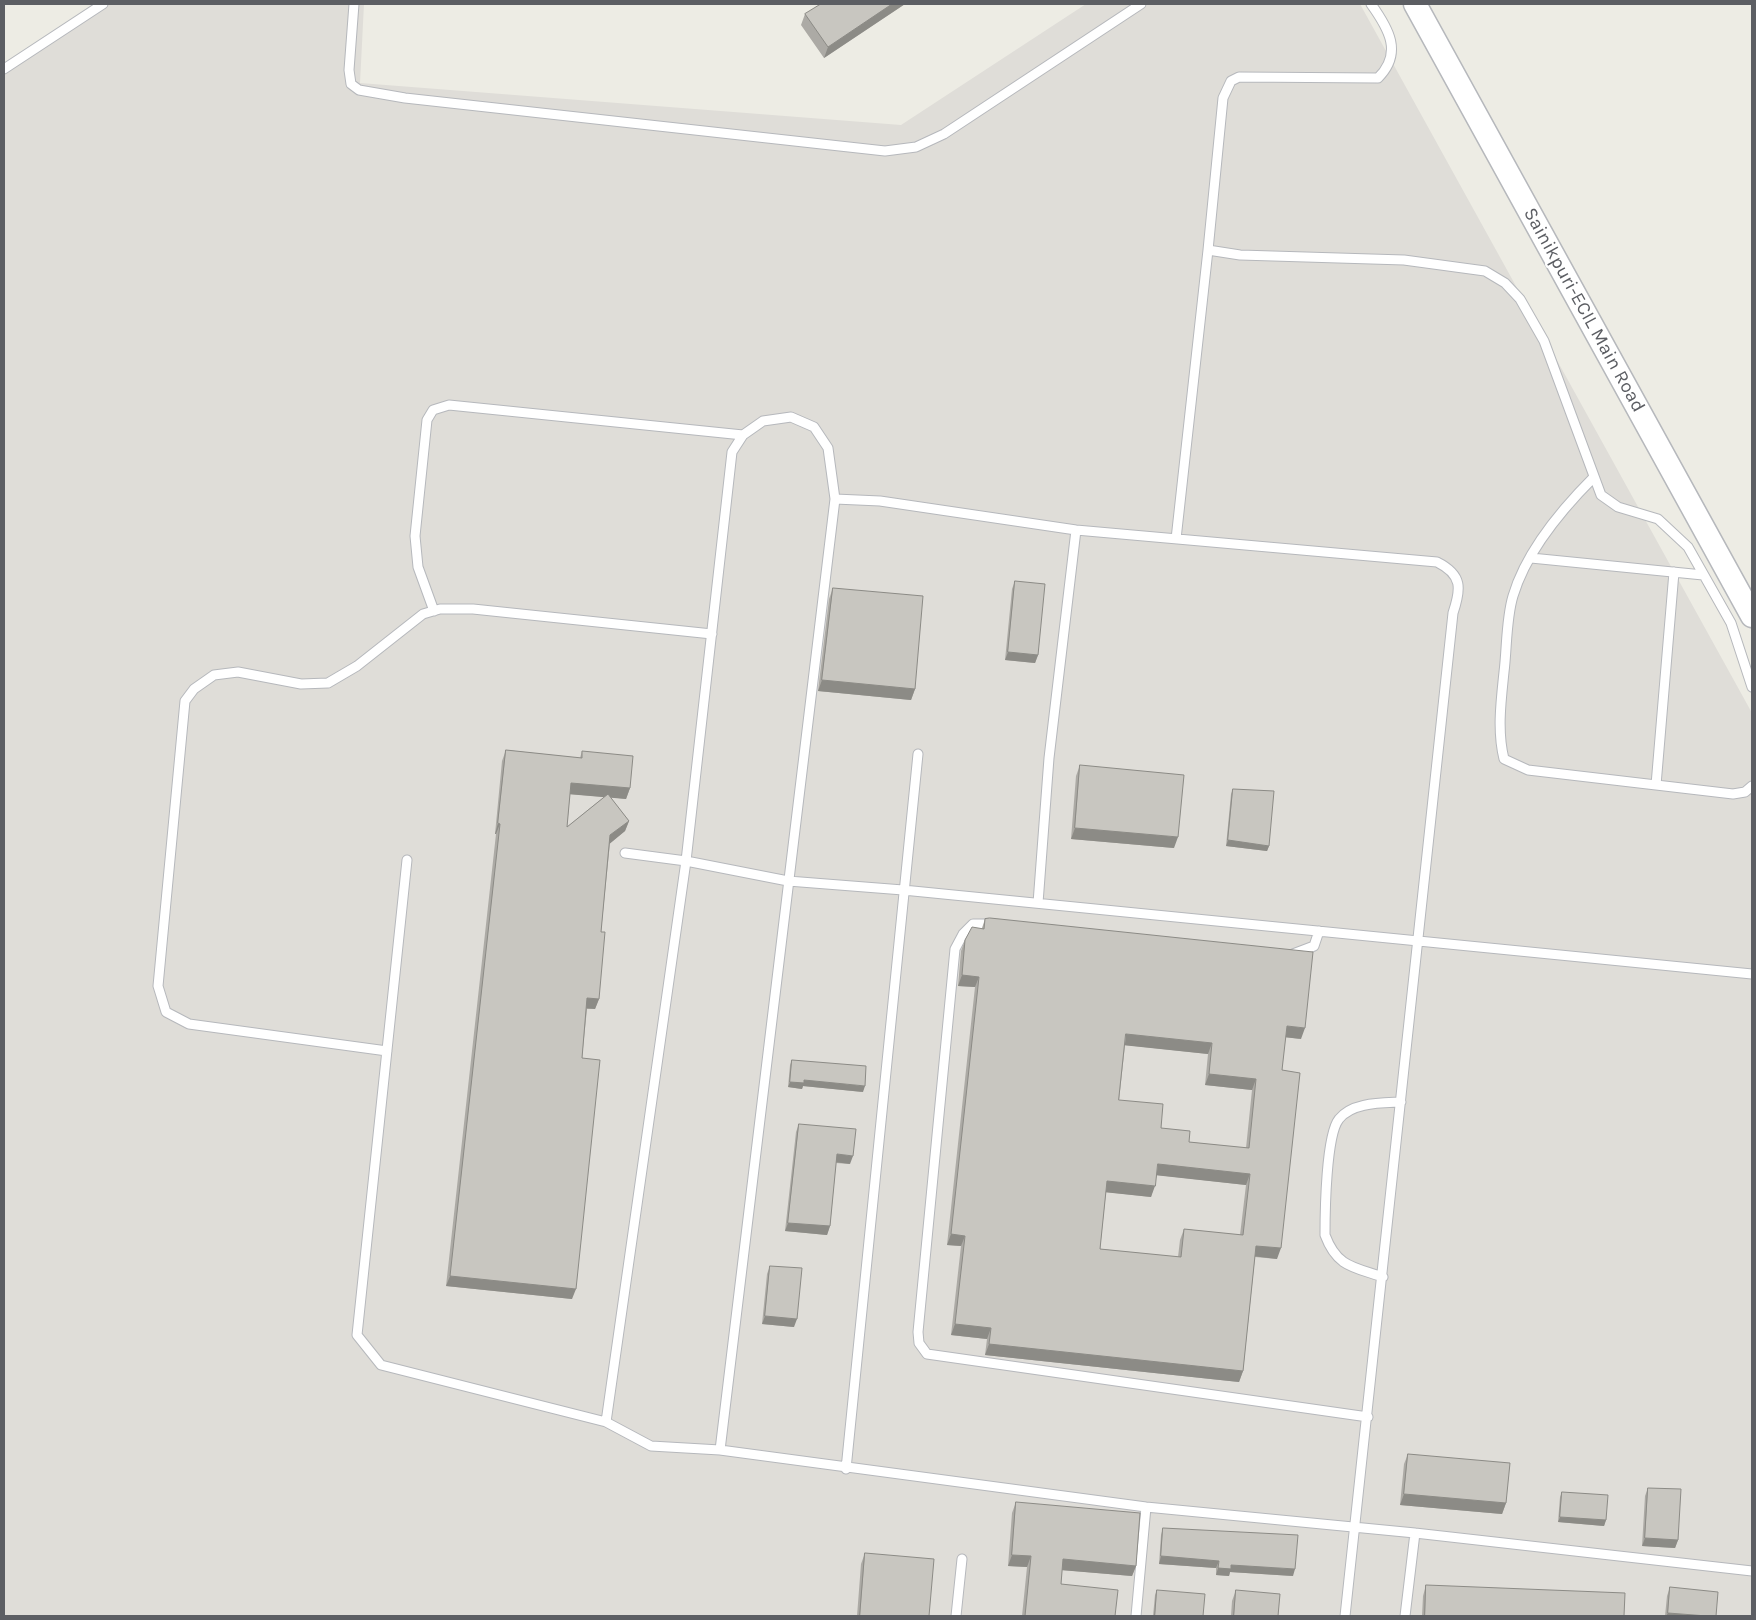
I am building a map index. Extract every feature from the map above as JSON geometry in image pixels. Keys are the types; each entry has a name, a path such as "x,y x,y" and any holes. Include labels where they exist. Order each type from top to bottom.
{"street":[{"name":"Sainikpuri-ECIL Main Road","path":"1415,4 1752,616"}],"lane":[{"path":"4,68 103,4"},
{"path":"354,4 349,70 351,84 359,90 405,98 886,151 916,147 944,134 1141,4"},
{"path":"1176,539 1223,98 1231,81 1239,77 1378,78 1389,68 1392,58 1386,25 1371,4"},
{"path":"1208,250 1240,255 1404,260 1485,271 1505,283 1520,299 1544,341 1602,495 1610,503 1658,519 1668,526 1688,547 1731,623 1752,687"},
{"path":"434,610 418,567 415,536 427,420 433,410 449,405 743,435"},
{"path":"606,1422 686,861 732,452 743,435 764,421 791,417 814,427 828,448 836,498 720,1450"},
{"path":"1594,477 1563,508 1519,578 1512,598 1500,702 1500,742 1504,760 1528,770 1733,794 1745,792 1752,786"},
{"path":"836,498 880,501 1076,530 1424,560 1437,562 1450,568 1457,580 1460,593 1453,614 1368,1417 1345,1616"},
{"path":"1038,903 1049,758 1076,530"},
{"path":"1531,558 1703,575"},
{"path":"1656,785 1674,572"},
{"path":"387,1051 189,1024 166,1012 158,986 185,702 194,689 214,675 238,672 301,684 328,683 357,666 423,614 434,610 473,609 712,634"},
{"path":"846,1469 918,754"},
{"path":"626,853 686,861 788,881 1038,903 1752,974"},
{"path":"407,860 357,1335 381,1365 606,1422 651,1446 720,1450 846,1469 1146,1507 1414,1533 1752,1571"},
{"path":"1005,925 973,924 963,934 955,949 918,1332 919,1343 927,1354 1368,1417"},
{"path":"1287,955 1300,953 1314,946 1319,931"},
{"path":"1383,1277 1345,1264 1330,1249 1325,1235 1331,1135 1339,1119 1349,1111 1374,1103 1401,1102"},
{"path":"1136,1616 1146,1507"},
{"path":"1404,1616 1414,1533"},
{"path":"956,1616 962,1559"}],"shaded area":[{"path":"110,4 364,4 360,83 901,125 1086,4 1360,4 1752,713 1752,1616 4,1616 4,66"}],"building":[{"path":"821,4 892,4 828,47 805,14"},
{"path":"1015,581 1045,584 1038,655 1008,652"},
{"path":"833,588 923,596 915,689 822,680"},
{"path":"506,750 582,758 582,751 633,756 630,788 571,783 567,827 608,794 629,821 610,835 601,932 605,932 599,999 587,998 582,1058 600,1060 576,1289 450,1276 500,824 498,823"},
{"path":"1080,765 1184,775 1178,837 1075,828"},
{"path":"1233,789 1274,791 1269,846 1228,840"},
{"path":"985,919 1313,952 1305,1028 1287,1026 1282,1070 1300,1073 1281,1248 1256,1246 1243,1371 989,1344 991,1328 955,1324 965,1236 951,1234 979,977 962,975 965,940 972,927 984,929","holes":["1126,1034 1212,1043 1209,1074 1256,1079 1249,1148 1189,1142 1190,1131 1161,1128 1163,1104 1119,1100","1158,1164 1250,1174 1243,1235 1184,1229 1181,1257 1100,1249 1107,1181 1155,1186"]},
{"path":"792,1060 866,1066 865,1086 804,1080 804,1083 790,1082"},
{"path":"799,1124 856,1129 853,1156 837,1154 830,1226 788,1223"},
{"path":"770,1266 802,1268 797,1319 765,1316"},
{"path":"1408,1454 1510,1463 1506,1503 1404,1494"},
{"path":"1648,1488 1681,1489 1678,1540 1645,1538"},
{"path":"1562,1492 1608,1495 1606,1520 1560,1517"},
{"path":"1016,1502 1140,1513 1136,1566 1063,1559 1061,1584 1118,1590 1115,1616 1025,1616 1031,1556 1012,1555"},
{"path":"1163,1528 1298,1535 1295,1569 1231,1565 1231,1569 1218,1568 1219,1561 1161,1556"},
{"path":"865,1553 934,1559 929,1616 860,1616"},
{"path":"1426,1585 1625,1593 1624,1616 1425,1616"},
{"path":"1670,1587 1718,1592 1716,1616 1668,1613"},
{"path":"1157,1590 1205,1594 1203,1616 1155,1616"},
{"path":"1236,1590 1280,1594 1278,1616 1234,1616"}]}
